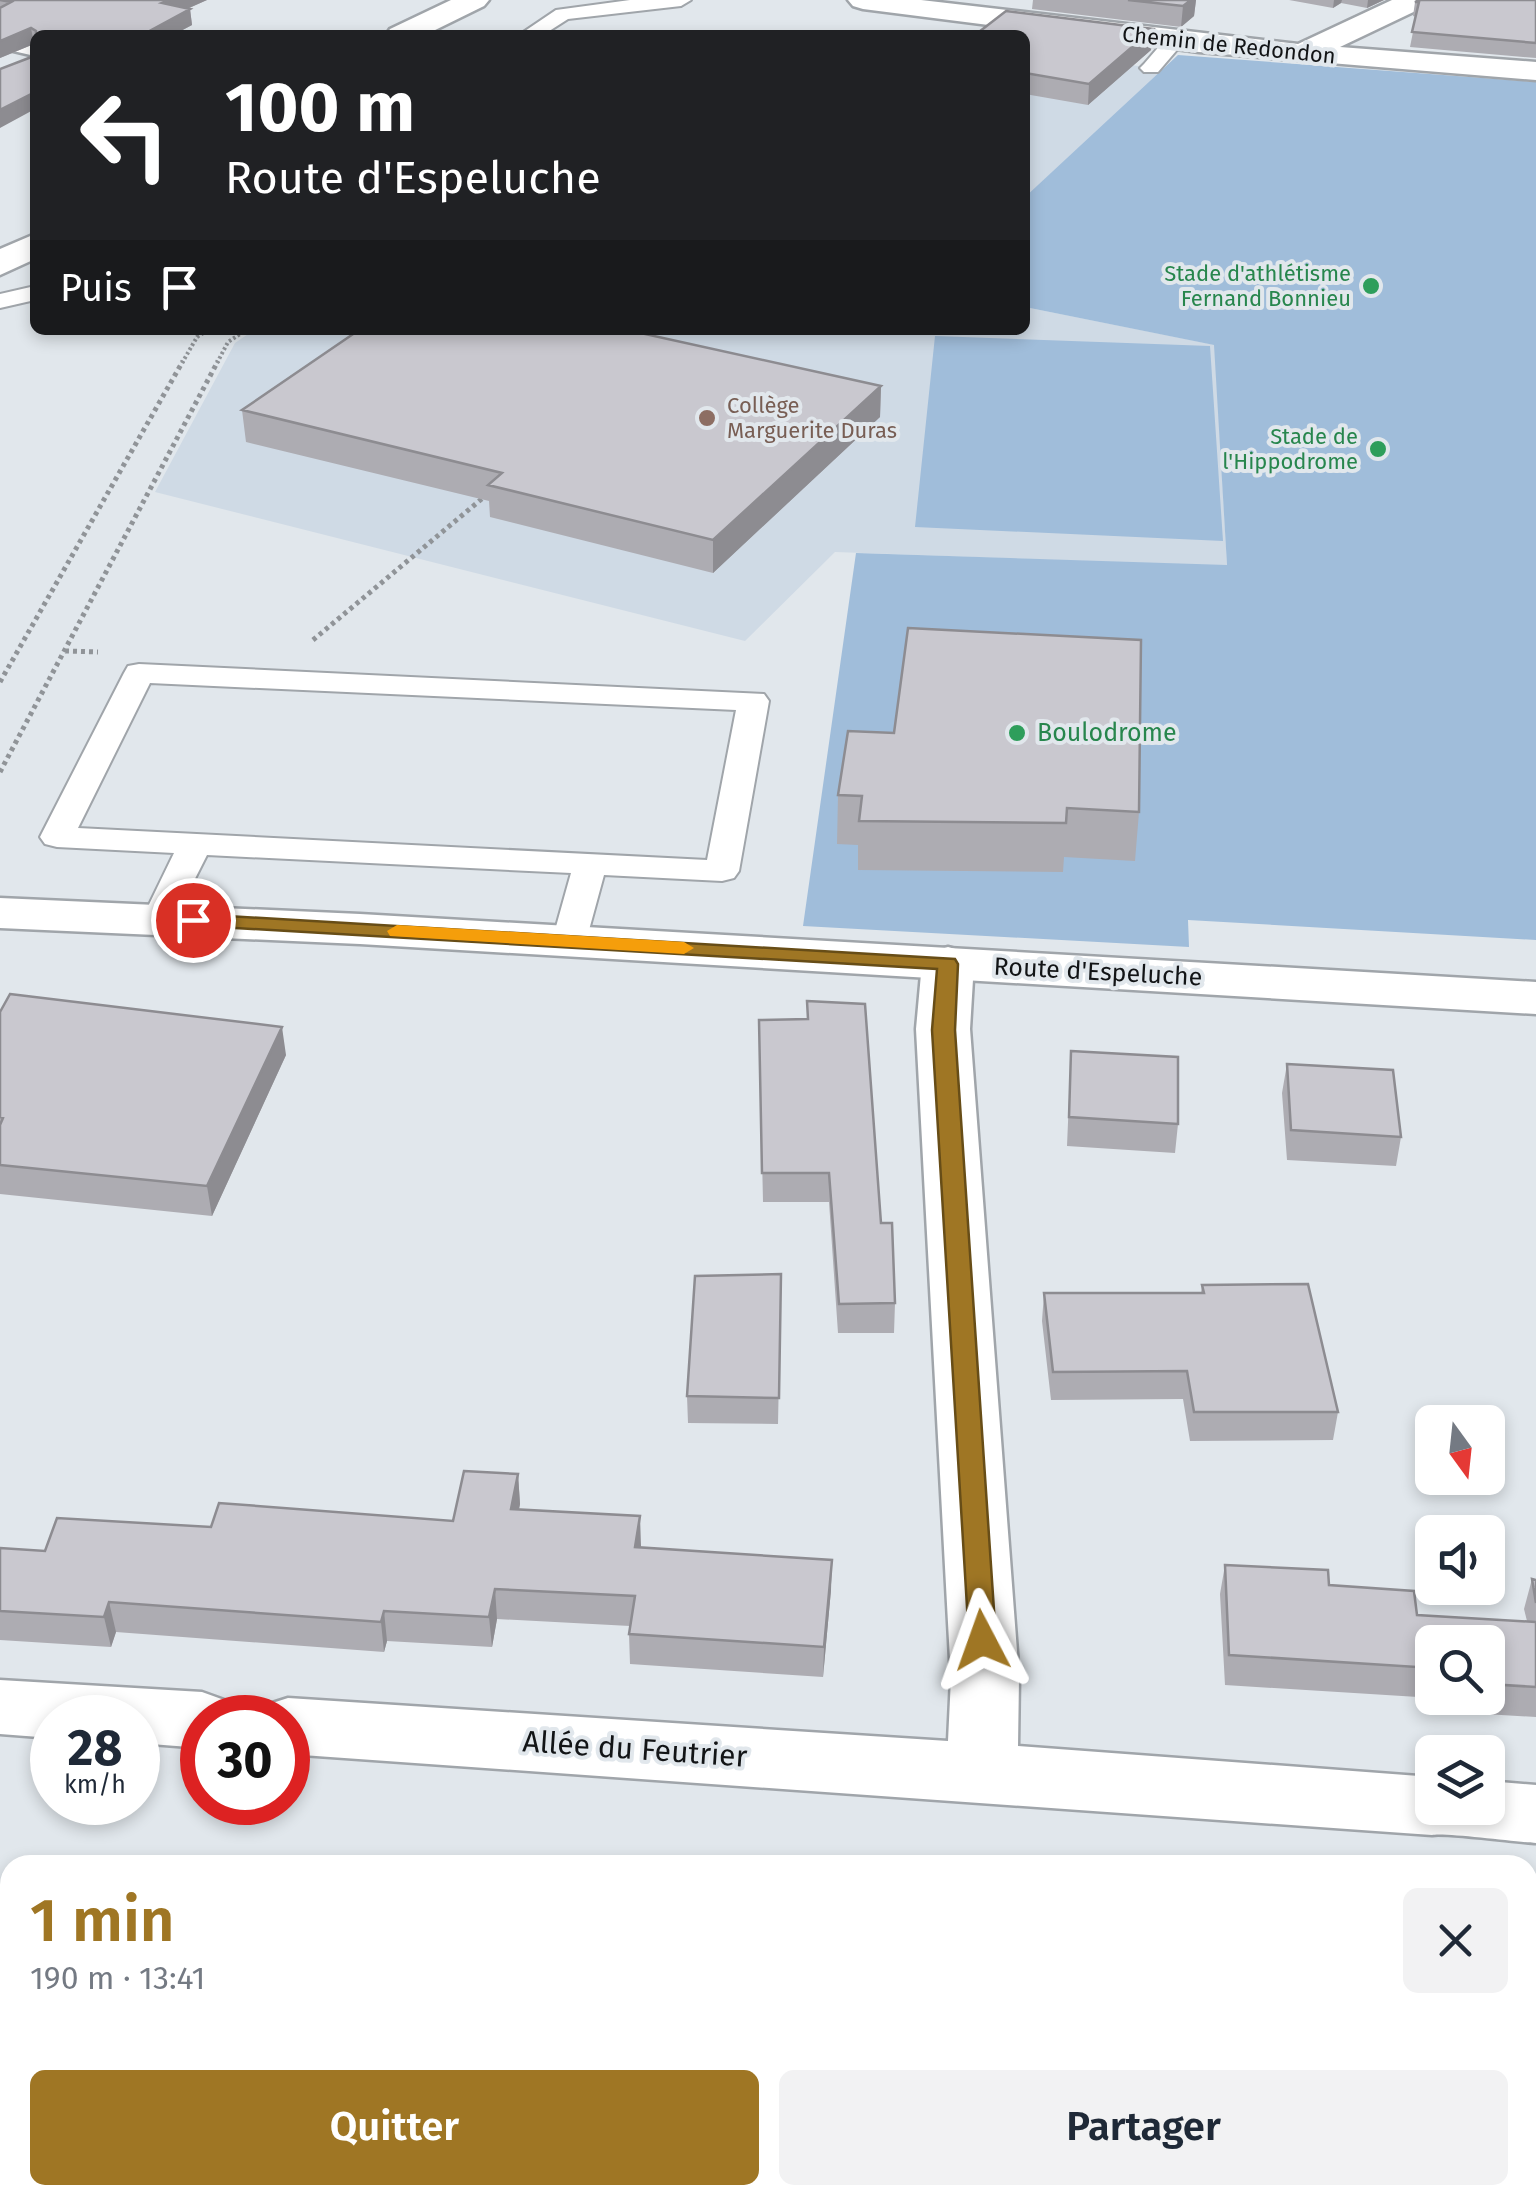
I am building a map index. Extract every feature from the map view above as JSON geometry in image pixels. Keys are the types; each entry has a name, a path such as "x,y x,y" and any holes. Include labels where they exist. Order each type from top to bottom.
{"street":[{"path":"409,30 448,0"},
{"path":"412,30 474,0"},
{"name":"Chemin de Redondon","path":"863,0 982,19 1175,40 1536,71"},
{"path":"1303,52 1416,0"},
{"path":"0,38 30,46"},
{"path":"0,74 30,59"},
{"path":"0,264 30,247"},
{"name":"Route d'Espeluche","path":"0,913 569,941 1536,998"},
{"path":"948,964 944,1030 985,1678 982,1772"},
{"path":"0,1707 180,1719"},
{"name":"Allée du Feutrier","path":"310,1727 1415,1805"},
{"path":"1505,1812 1536,1814"}],"lane":[{"path":"538,30 563,14 682,0"},
{"path":"1151,68 1175,40"},
{"path":"0,301 30,294"},
{"path":"140,673 753,702 722,871 590,864 194,844 56,838 140,673"},
{"path":"160,919 194,844"},
{"path":"569,941 590,864"}],"path":[{"path":"0,682 200,335"},
{"path":"0,772 228,342 238,335"},
{"path":"304,647 485,496"}],"shaded area":[{"path":"1030,41 1112,62 1164,70 1030,192"},
{"name":"Stade de l'Hippodrome","path":"1178,55 1536,82 1536,940 1188,920 1189,947 803,926 856,553 1227,565 1214,345 1030,308 1030,192"},
{"name":"Collège Marguerite Duras","path":"1030,308 1215,345 1227,566 835,552 745,641 155,492 235,343 247,335 1030,335"},
{"path":"935,336 1210,346 1223,541 915,527"}],"building":[{"path":"0,0 170,0 162,3 190,9 151,30 31,28 0,41 0,8 11,2"},
{"path":"1128,0 1191,0 1183,6"},
{"path":"1536,0 1536,43 1412,32 1419,2 1415,2"},
{"path":"1006,11 1153,29 1089,84 1030,74 1030,30 981,30"},
{"path":"30,58 30,95 0,110 0,69"},
{"path":"352,335 650,335 881,386 713,540 488,485 502,473 242,410"},
{"name":"Boulodrome","path":"908,628 1141,640 1139,812 1067,808 1066,823 859,821 862,796 838,795 848,731 894,733"},
{"path":"10,994 282,1027 207,1186 0,1165 0,1012"},
{"path":"807,1001 865,1004 881,1223 892,1223 895,1303 839,1304 829,1173 762,1173 759,1020 808,1019"},
{"path":"1071,1051 1178,1057 1178,1124 1069,1117"},
{"path":"1287,1064 1393,1070 1401,1137 1291,1130"},
{"path":"781,1274 779,1398 687,1396 695,1276"},
{"path":"1308,1284 1338,1412 1194,1412 1187,1371 1053,1372 1044,1293 1204,1293 1202,1285"},
{"path":"464,1471 518,1474 511,1509 640,1516 635,1547 832,1560 824,1647 629,1634 635,1596 495,1589 489,1617 384,1611 381,1622 109,1602 104,1617 0,1611 0,1548 45,1551 57,1518 211,1527 219,1503 453,1521"},
{"path":"1225,1565 1328,1570 1329,1585 1414,1591 1417,1615 1536,1622 1536,1687 1505,1685 1505,1625 1415,1625 1415,1667 1229,1655"}],"slow traffic":[{"path":"397,931 684,948"}],"place":[{"name":"Stade d'athlétisme Fernand Bonnieu","path":"1371,286"},
{"name":"Collège Marguerite Duras","path":"707,418"},
{"name":"Stade de l'Hippodrome","path":"1378,449"},
{"name":"Boulodrome","path":"1017,733"}],"route":[{"path":"193,920 948,964 944,1030 982,1640"}]}
